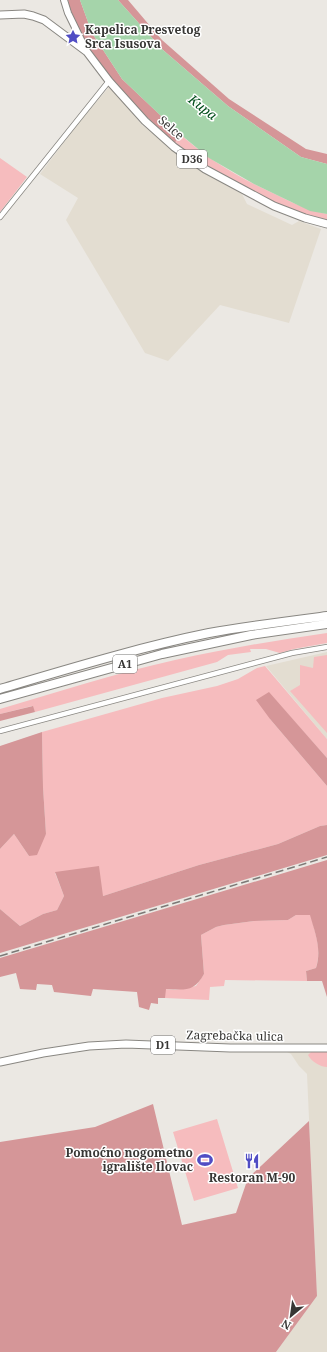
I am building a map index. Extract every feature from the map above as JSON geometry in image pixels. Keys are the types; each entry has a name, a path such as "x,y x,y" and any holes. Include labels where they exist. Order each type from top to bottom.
{"highway":[{"name":"A1","path":"0,689 88,664 208,634 252,626 327,616"},
{"name":"A1","path":"0,699 162,654 251,635 327,624"}],"main road":[{"path":"64,0 68,13 87,52"},
{"name":"D36","path":"0,15 24,14 44,20 87,52"},
{"name":"Selce","path":"87,52 145,121 174,146 205,169 274,206 305,218 327,224"},
{"name":"Zagrebačka ulica","path":"0,1062 81,1047 126,1044 230,1048 327,1048"}],"street":[{"path":"0,217 110,81"},
{"path":"0,731 300,652 327,647"}],"shaded area":[{"path":"68,0 80,0 92,33 122,79 176,130 174,135 177,139 175,143 127,96 96,59 83,39 74,20"},
{"path":"118,0 128,0 162,40 229,99 306,149 327,154 327,164 301,157 228,106 163,50"},
{"path":"110,86 142,125 197,169 242,194 247,204 292,225 299,221 321,229 289,323 220,305 168,361 145,353 66,220 78,198 40,174 81,120"},
{"path":"176,130 199,150 224,168 296,204 327,214 327,222 267,199 210,168 175,143 177,139 173,135"},
{"path":"0,158 27,177 0,212"},
{"path":"327,633 327,643 280,653 266,649 250,649 251,652 228,655 217,662 35,712 32,706 0,714 0,709 153,665 232,648"},
{"path":"327,652 327,739 266,666"},
{"path":"327,655 327,733 290,691 300,685 300,665 313,668 314,657"},
{"path":"265,666 327,739 327,758 269,693 270,719 327,786 327,825 320,826 278,844 199,865 103,896 55,873 64,896 57,910 43,914 20,926 0,909 0,849 14,834 29,856 46,834 42,732 162,698 217,686 238,679 257,668"},
{"path":"269,692 327,758 327,786 270,719 256,700"},
{"path":"33,706 35,712 0,721 0,714"},
{"path":"42,732 46,834 37,855 29,856 14,834 0,849 0,746"},
{"path":"327,825 327,855 0,953 0,909 20,926 43,914 57,910 64,896 55,872 99,866 103,896 199,865 278,844 320,826"},
{"path":"327,860 327,997 322,981 307,981 306,971 316,968 318,961 316,935 310,915 296,915 288,920 254,921 224,925 216,927 201,935 204,974 200,980 193,987 188,989 166,989 165,998 158,998 158,1004 151,1003 149,1010 139,1007 137,992 93,989 91,996 54,992 52,985 37,984 36,990 20,989 16,973 0,977 0,958"},
{"path":"296,915 311,915 318,947 318,961 316,968 306,971 307,981 225,980 224,986 210,987 209,1000 165,998 165,989 175,990 196,986 204,974 201,935 216,927 224,925 254,921 288,920"},
{"path":"285,1051 327,1052 327,1352 276,1352 317,1296 307,1074 299,1066 291,1054"},
{"path":"311,1052 327,1052 327,1067 319,1065 311,1059 308,1055"},
{"path":"153,1104 182,1225 236,1213 248,1178 309,1121 317,1296 276,1352 0,1352 0,1142 95,1127"},
{"name":"Pomoćno nogometno igralište Ilovac","path":"217,1119 238,1188 194,1201 173,1132"}],"water":[{"name":"Kupa","path":"80,0 118,0 163,50 228,106 301,157 327,164 327,214 310,211 254,184 209,158 180,134 122,79 92,33"}],"railway":[{"path":"0,956 327,857"}],"place":[{"name":"Kapelica Presvetog Srca Isusova","path":"73,37"},
{"name":"Pomoćno nogometno igralište Ilovac","path":"205,1160"},
{"name":"Restoran M-90","path":"252,1161"}]}
